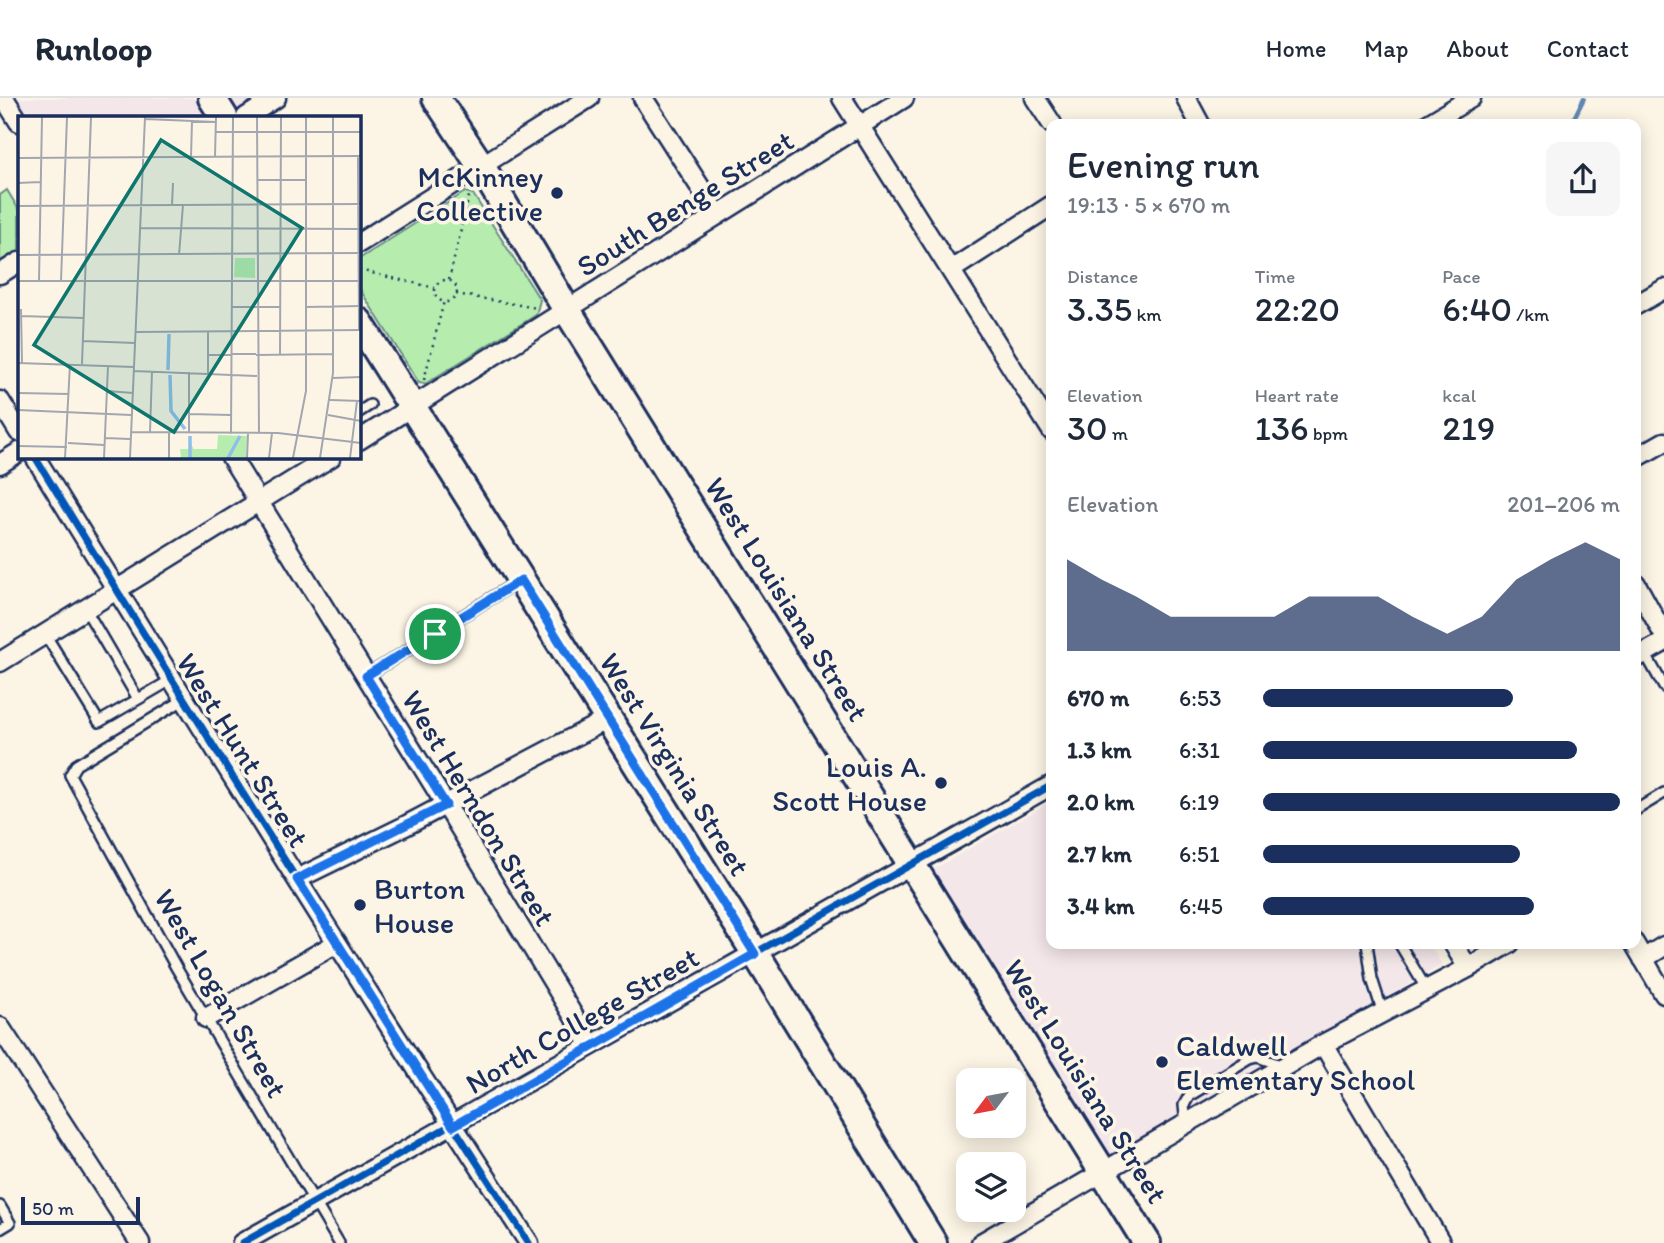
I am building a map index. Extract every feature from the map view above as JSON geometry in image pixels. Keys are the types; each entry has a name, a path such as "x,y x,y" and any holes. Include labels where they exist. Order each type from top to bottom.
{"main road":[{"path":"212,98 223,116"},
{"name":"West Louisiana Street","path":"436,98 476,176 557,310 913,864 1147,1243"},
{"name":"West Virginia Street","path":"360,323 416,398 521,580 933,1243"}],"street":[{"path":"4,98 18,120"},
{"path":"248,116 276,98"},
{"path":"360,242 476,176 589,98"},
{"path":"643,98 718,215"},
{"path":"842,98 1046,422"},
{"name":"South Benge Street","path":"360,438 416,398 557,310 718,215 904,98"},
{"path":"1035,98 1049,119"},
{"path":"1185,98 1192,119"},
{"path":"1436,119 1471,98"},
{"path":"951,270 1046,209"},
{"path":"0,274 18,263"},
{"path":"1641,302 1664,289"},
{"path":"0,401 18,430"},
{"path":"1641,455 1664,442"},
{"path":"0,464 18,453"},
{"name":"West Hunt Street","path":"36,458 171,680 530,1243"},
{"name":"West Herndon Street","path":"232,458 591,1045"},
{"path":"0,662 329,458"},
{"path":"1641,593 1664,635"},
{"path":"1641,655 1664,642"},
{"path":"297,879 446,805 608,719"},
{"name":"North College Street","path":"242,1243 1046,788"},
{"path":"205,1017 337,943"},
{"path":"1664,946 1638,951 1664,995"},
{"path":"1457,949 1468,968"},
{"path":"981,1243 1323,1044 1500,949"},
{"path":"0,1027 140,1243"},
{"path":"1323,1044 1440,1243"}],"lane":[{"path":"360,411 370,405"},
{"path":"366,676 521,580"},
{"path":"86,610 138,699"},
{"path":"45,634 99,722 171,680"},
{"path":"1641,657 1664,687"},
{"name":"West Logan Street","path":"184,699 76,765 71,771 72,780 205,1017 339,1243"},
{"path":"1641,807 1664,793"},
{"path":"1368,949 1372,979 1383,1013"},
{"path":"1403,949 1427,990"},
{"path":"0,1206 10,1223 0,1229"}],"path":[{"path":"449,280 476,176"},
{"path":"360,270 435,288"},
{"path":"442,280 449,280 455,284 456,294 453,299 443,301 438,298 435,288 442,280"},
{"path":"456,294 557,310"},
{"path":"416,398 443,301"}],"shaded area":[{"path":"12,98 266,98 238,116 23,116"},
{"name":"Caldwell Elementary School","path":"1046,804 1046,949 1433,949 1442,965 1108,1159 932,870"}],"green space":[{"path":"7,190 18,208 18,256 0,267 0,195"},
{"path":"465,192 473,194 540,300 536,315 425,384 419,383 360,290 360,258"}],"waterway":[{"path":"1574,119 1584,98"}],"cycle path":[{"path":"36,458 279,852 529,1243"},
{"path":"242,1243 1046,788"}],"place":[{"name":"McKinney Collective","path":"557,193"},
{"name":"Louis A. Scott House","path":"941,783"},
{"name":"Burton House","path":"360,905"},
{"name":"Caldwell Elementary School","path":"1162,1062"}],"route":[{"path":"521,580 755,954 453,1126 297,879 446,805 366,676 435,634 521,580"}]}
